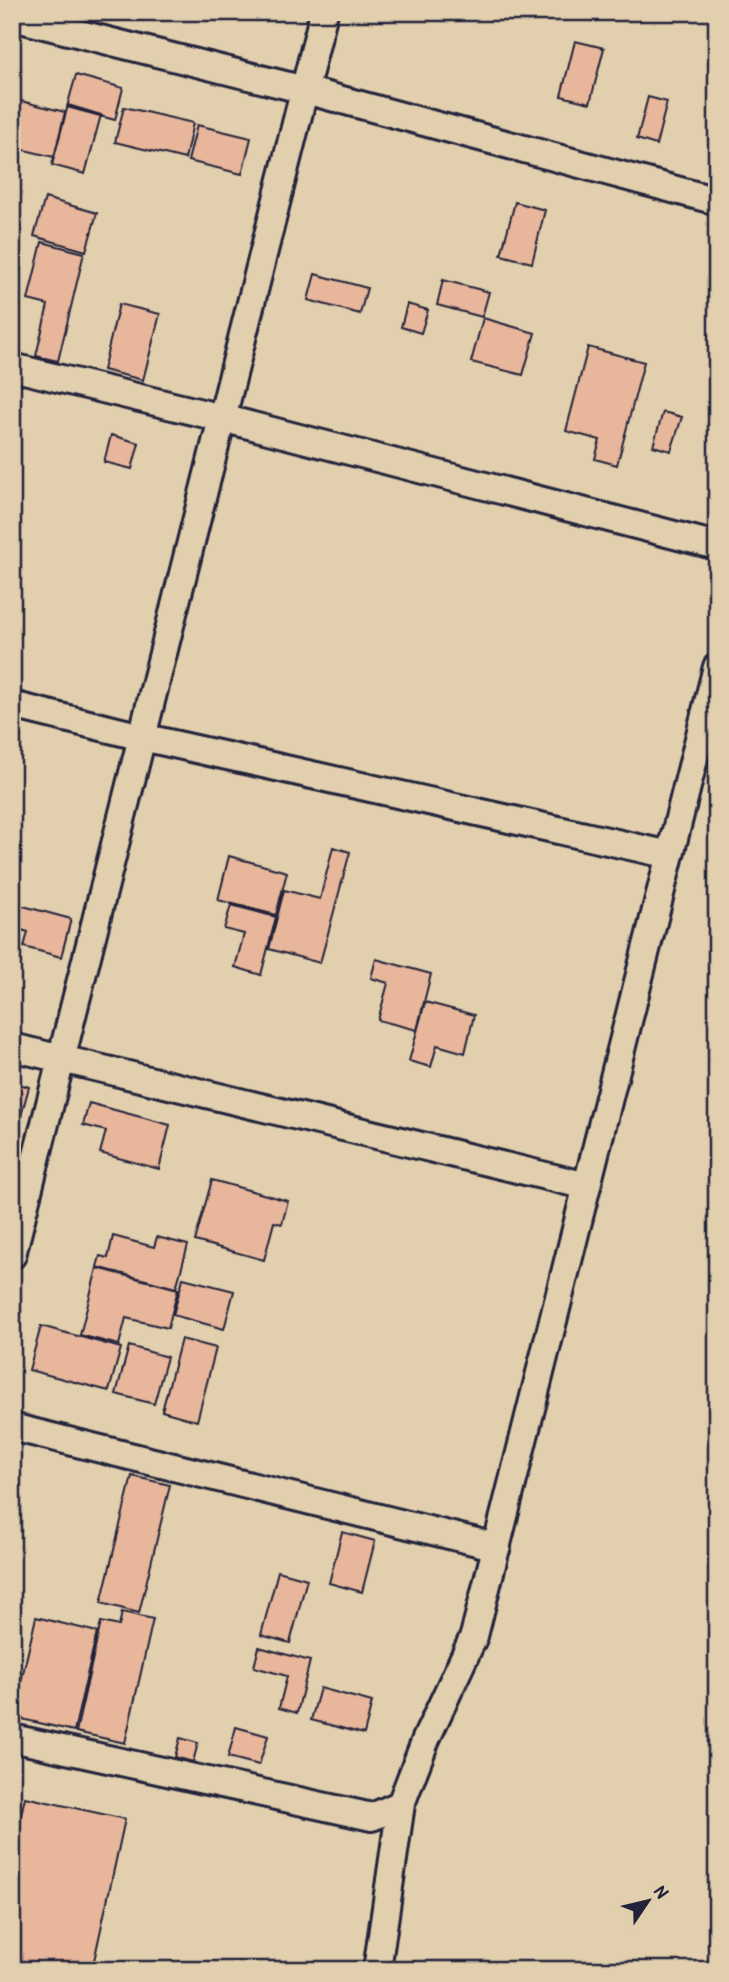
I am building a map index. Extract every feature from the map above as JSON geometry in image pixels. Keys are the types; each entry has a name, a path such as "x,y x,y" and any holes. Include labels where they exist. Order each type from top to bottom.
{"street":[{"path":"12,1255 324,12"},
{"path":"12,17 305,90 717,201"},
{"path":"12,367 222,418 717,546"},
{"path":"377,1970 401,1804 426,1739 474,1636 717,667"},
{"path":"12,705 142,737 670,855"},
{"path":"12,1047 587,1186"},
{"path":"12,1427 497,1547"},
{"path":"12,1738 372,1817 401,1804"}],"building":[{"path":"575,41 604,48 590,103 561,96"},
{"path":"76,75 123,88 115,120 67,107"},
{"path":"648,97 667,102 656,145 637,139"},
{"path":"17,100 65,112 54,157 12,147 12,119"},
{"path":"68,105 101,115 85,174 52,165"},
{"path":"124,107 193,123 185,159 115,142"},
{"path":"197,125 251,138 242,174 188,161"},
{"path":"45,198 97,213 86,251 34,236"},
{"path":"515,202 545,210 532,263 501,255"},
{"path":"42,242 84,253 58,361 36,356 48,305 28,300"},
{"path":"315,274 367,288 360,314 308,300"},
{"path":"443,280 489,292 482,317 437,305"},
{"path":"119,304 160,314 143,380 103,370"},
{"path":"407,304 428,310 421,333 401,327"},
{"path":"483,318 535,333 523,375 471,362"},
{"path":"588,347 644,362 617,465 595,459 600,440 566,431"},
{"path":"663,412 682,417 671,451 653,446"},
{"path":"111,435 139,443 132,469 104,462"},
{"path":"333,847 350,852 320,963 269,949 284,890 320,899"},
{"path":"229,856 287,872 276,915 218,900"},
{"path":"12,903 71,919 61,957 24,947 28,932 12,927"},
{"path":"231,905 276,917 261,975 235,967 244,934 224,929"},
{"path":"376,959 431,974 417,1030 378,1020 388,983 371,978"},
{"path":"425,1002 474,1015 465,1053 437,1045 431,1067 409,1061"},
{"path":"12,1082 29,1087 12,1149"},
{"path":"89,1103 170,1125 159,1169 100,1153 106,1131 83,1125"},
{"path":"212,1180 288,1201 282,1224 274,1222 264,1260 195,1241"},
{"path":"113,1236 154,1247 157,1237 188,1245 176,1288 97,1267 100,1256 108,1258"},
{"path":"97,1268 178,1289 168,1328 126,1318 119,1345 80,1335"},
{"path":"183,1278 234,1291 224,1329 173,1315"},
{"path":"41,1326 121,1348 109,1391 29,1370"},
{"path":"181,1339 216,1348 197,1421 162,1411"},
{"path":"129,1346 167,1357 154,1404 116,1394"},
{"path":"132,1476 170,1485 139,1613 101,1603"},
{"path":"342,1532 375,1541 362,1592 329,1583"},
{"path":"278,1571 307,1579 290,1643 261,1635"},
{"path":"122,1612 153,1619 125,1743 76,1732 101,1622 119,1626"},
{"path":"36,1617 97,1632 74,1731 13,1717"},
{"path":"259,1647 310,1661 297,1713 279,1708 287,1676 254,1667"},
{"path":"320,1688 372,1702 364,1734 311,1720"},
{"path":"236,1727 268,1736 259,1765 228,1757"},
{"path":"180,1738 198,1743 193,1762 175,1757"},
{"path":"25,1797 125,1819 92,1970 12,1970 12,1854"}]}
